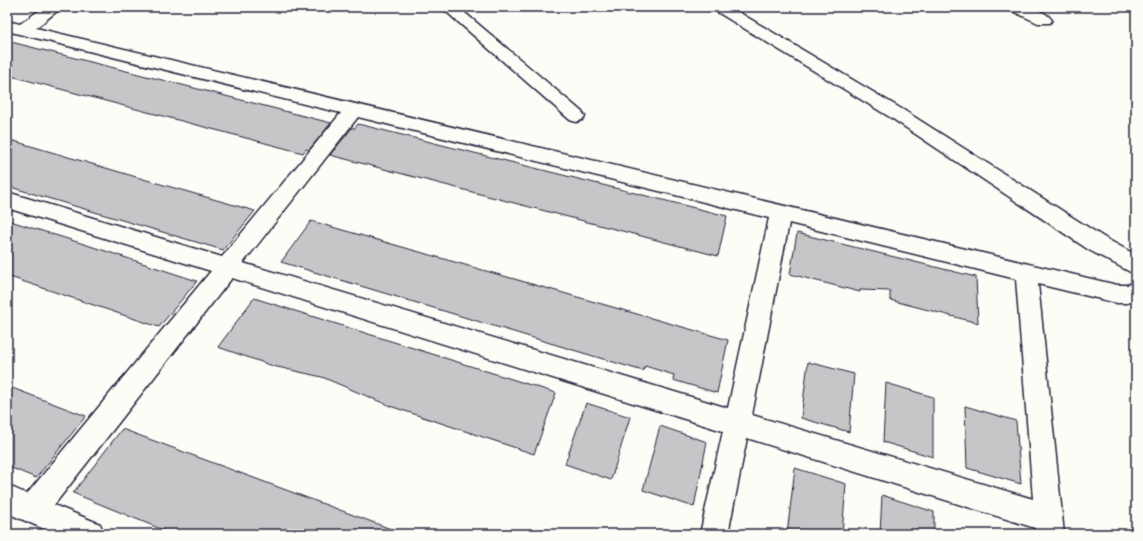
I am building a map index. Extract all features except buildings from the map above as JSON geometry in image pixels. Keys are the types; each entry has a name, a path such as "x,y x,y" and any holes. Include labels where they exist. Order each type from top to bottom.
{"street":[{"path":"15,28 54,7"},
{"path":"449,7 576,116"},
{"path":"719,7 899,115 1097,244 1136,266"},
{"path":"1015,7 1044,20"},
{"path":"15,28 1117,294 1127,294 1136,291"},
{"path":"32,510 354,109"},
{"path":"7,200 737,422 1049,526 1026,272"},
{"path":"714,534 781,212"},
{"path":"7,499 90,534"}]}
